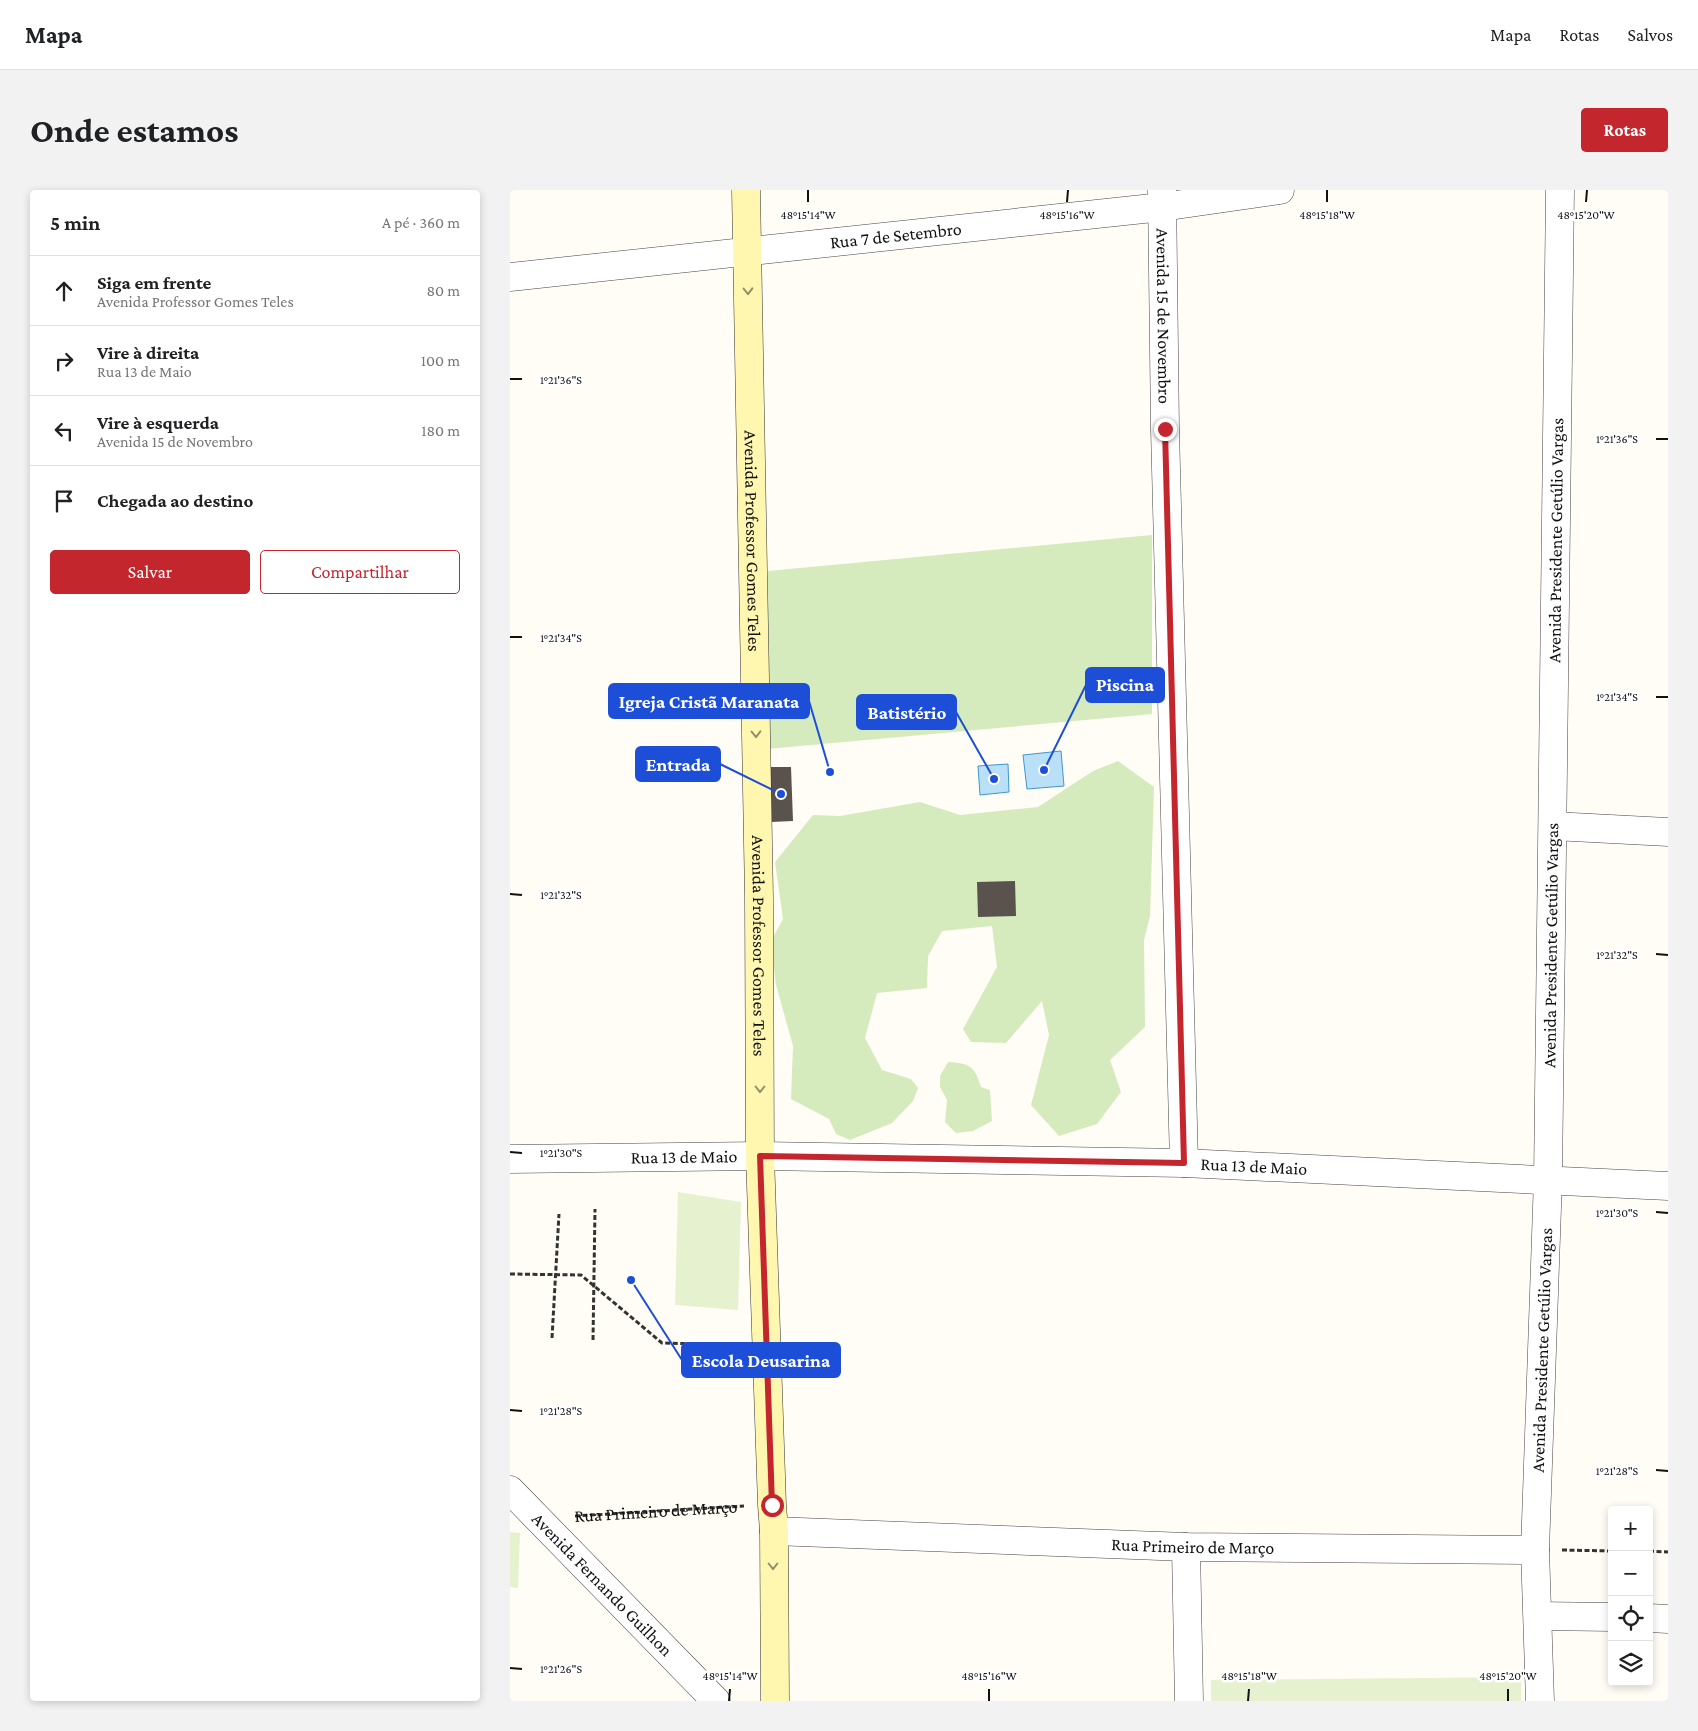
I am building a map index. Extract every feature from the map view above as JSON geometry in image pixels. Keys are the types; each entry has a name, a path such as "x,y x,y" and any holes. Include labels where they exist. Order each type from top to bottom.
{"street":[{"name":"Avenida Professor Gomes Teles","path":"746,190 758,887 760,1156 773,1518 775,1701"},
{"name":"Rua 7 de Setembro","path":"510,278 748,251 1162,199 1280,190"},
{"name":"Avenida Presidente Getúlio Vargas","path":"1540,1701 1535,1550 1548,1179 1560,190"},
{"name":"Avenida 15 de Novembro","path":"1162,199 1165,429 1184,1163"},
{"path":"1553,826 1668,832"},
{"name":"Rua 13 de Maio","path":"510,1159 760,1156 1184,1163 1668,1186"},
{"name":"Avenida Fernando Guilhon","path":"510,1490 716,1701"},
{"name":"Rua Primeiro de Março","path":"773,1518 1186,1547 1535,1550"},
{"path":"1186,1547 1189,1701"},
{"path":"1538,1616 1608,1617"},
{"path":"1653,1618 1668,1619"}],"path":[{"path":"593,1340 595,1209"},
{"path":"552,1338 559,1214"},
{"path":"510,1274 581,1274 662,1343 742,1345"},
{"name":"Rua Primeiro de Março","path":"536,1517 588,1516 649,1511 773,1518"},
{"path":"1535,1550 1608,1551"},
{"path":"1653,1551 1668,1552"}],"green space":[{"path":"1152,535 1152,714 767,749 768,571"},
{"path":"1118,761 1154,787 1150,916 1144,940 1145,1027 1110,1060 1121,1092 1097,1124 1059,1136 1031,1105 1049,1035 1042,1001 1006,1043 971,1042 963,1029 997,967 992,926 942,931 928,956 927,988 877,993 865,1038 882,1070 911,1079 918,1088 913,1101 892,1123 850,1140 836,1134 829,1119 791,1099 793,1046 776,985 771,941 783,919 775,862 813,815 840,816 920,802 960,815 1038,807 1093,771"},
{"path":"948,1062 961,1063 970,1067 976,1074 981,1087 990,1090 992,1121 973,1131 956,1133 945,1122 947,1100 940,1087 940,1076"},
{"path":"678,1192 741,1202 738,1310 675,1305"},
{"path":"510,1532 520,1533 518,1588 510,1587"},
{"path":"1521,1677 1521,1701 1211,1701 1211,1680"}],"water":[{"path":"1061,751 1064,786 1027,789 1023,755"},
{"path":"1008,764 1009,792 980,795 978,766"}],"building":[{"path":"768,767 791,767 793,821 771,822"},
{"path":"1015,881 1016,916 978,917 977,882"}],"place":[{"name":"Piscina","path":"1044,770"},
{"name":"Igreja Cristã Maranata","path":"830,772"},
{"name":"Batistério","path":"994,779"},
{"name":"Entrada","path":"781,794"},
{"name":"Escola Deusarina","path":"631,1280"}],"route":[{"path":"772,1505 760,1156 1184,1163 1165,429"}]}
